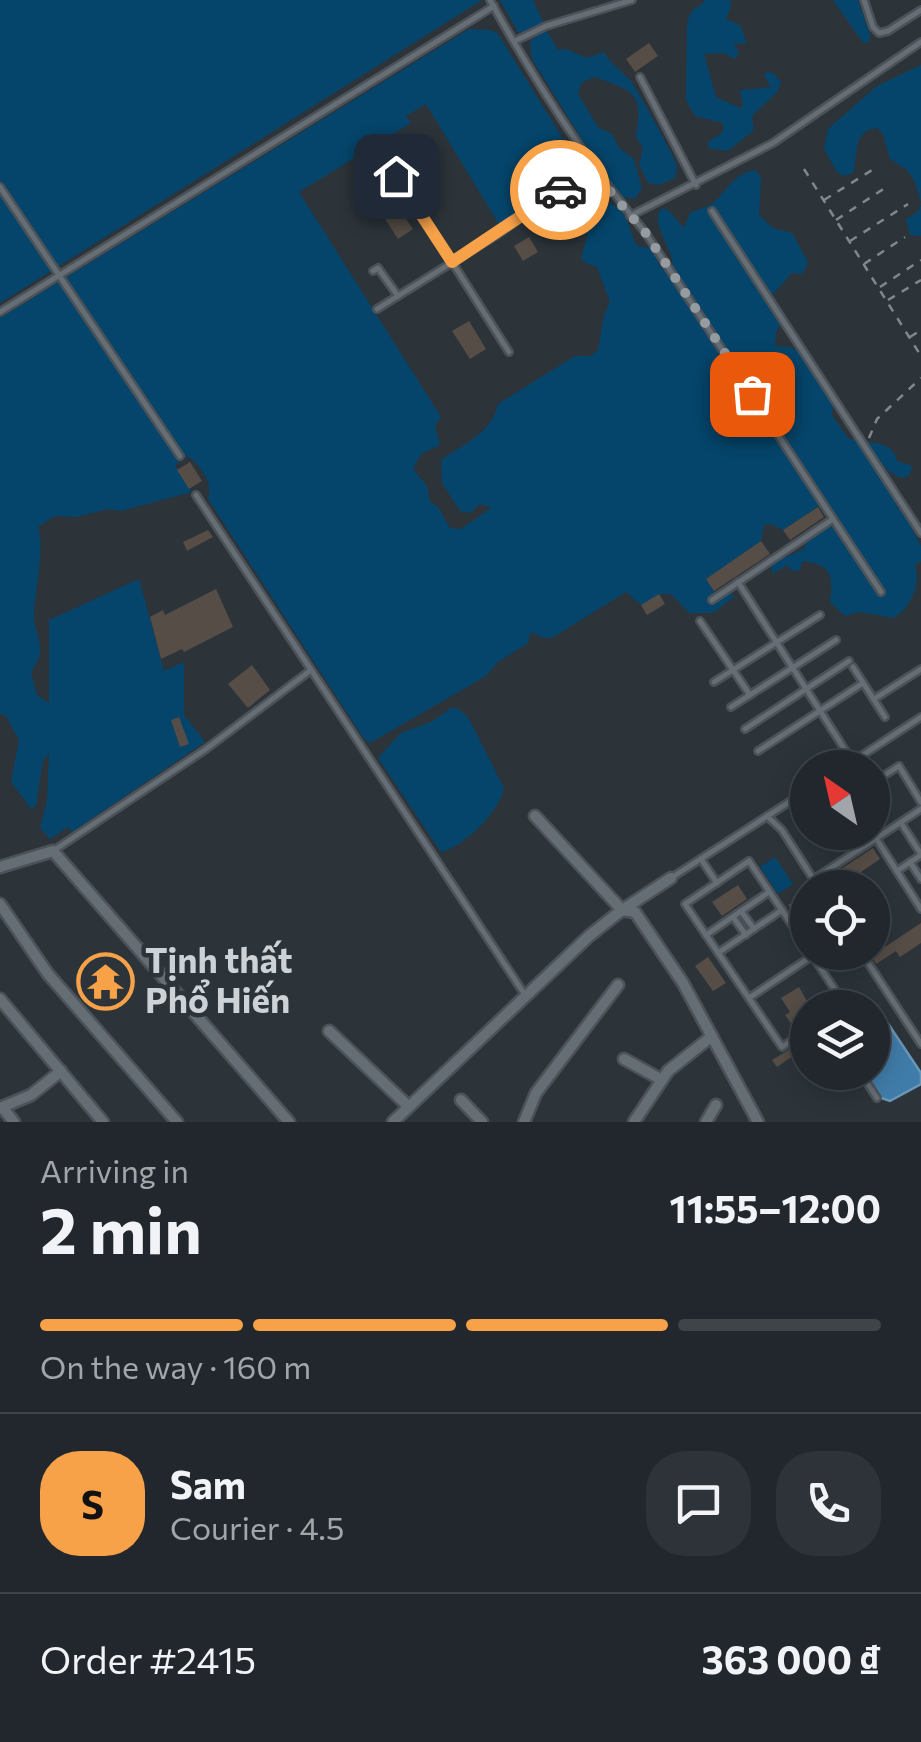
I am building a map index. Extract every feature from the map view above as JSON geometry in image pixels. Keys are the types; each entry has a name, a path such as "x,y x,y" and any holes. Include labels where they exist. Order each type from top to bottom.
{"street":[{"path":"535,816 622,910 634,912 667,958 758,1122"},
{"path":"0,866 53,851 289,1122"},
{"path":"393,1122 525,995 622,910 671,878"},
{"path":"0,904 48,974 178,1122"},
{"path":"524,1122 536,1094 618,984"},
{"path":"0,999 103,1122"},
{"path":"329,1030 408,1106"},
{"path":"634,1122 668,1071 712,1036"},
{"path":"624,1059 662,1080"},
{"path":"14,1122 1,1108 31,1095 62,1070"},
{"path":"462,1100 482,1122"},
{"path":"706,1122 716,1105"}],"lane":[{"path":"516,41 546,26 632,0"},
{"path":"864,0 874,30 879,33 921,10"},
{"path":"0,312 492,3 593,166 650,239 881,592"},
{"path":"630,216 773,143 921,42"},
{"path":"640,77 696,185"},
{"path":"378,308 498,234 593,166"},
{"path":"396,176 510,352"},
{"path":"0,187 180,456"},
{"path":"712,211 920,528"},
{"path":"373,271 378,268 398,296"},
{"path":"196,495 525,995"},
{"path":"712,600 833,518"},
{"path":"738,582 848,750"},
{"path":"714,682 820,614"},
{"path":"700,621 750,695"},
{"path":"731,708 836,640"},
{"path":"744,729 851,664 885,717"},
{"path":"874,699 921,668"},
{"path":"53,851 210,746 311,670"},
{"path":"758,751 864,683"},
{"path":"870,750 921,717"},
{"path":"890,771 898,766 921,805 890,827"},
{"path":"671,878 790,801"},
{"path":"767,816 782,830 808,870"},
{"path":"896,871 921,855 900,822"},
{"path":"827,870 854,850"},
{"path":"883,850 921,909"},
{"path":"701,859 717,882"},
{"path":"790,922 748,862 686,904 782,1047 790,1042"},
{"path":"910,862 921,878"},
{"path":"706,935 769,892"},
{"path":"718,953 782,910"},
{"path":"741,911 754,929"},
{"path":"733,916 746,935"},
{"path":"749,998 790,968"},
{"path":"874,970 921,1044"},
{"path":"872,1090 877,1098"}],"path":[{"path":"824,200 877,167"},
{"path":"804,169 921,356"},
{"path":"836,220 888,186"},
{"path":"850,242 908,204"},
{"path":"864,264 905,237"},
{"path":"878,288 921,260"},
{"path":"887,301 921,280"},
{"path":"910,337 921,330"},
{"path":"870,454 869,438 877,419 921,378"}],"shaded area":[{"path":"0,0 482,0 0,303"},
{"path":"500,0 533,0 544,24 527,33 518,32"},
{"path":"706,0 730,0 726,19 740,25 747,43 734,44 739,53 735,59 724,53 704,54 716,97 740,108 740,90 771,87 764,75 767,72 781,82 777,92 752,116 754,130 728,151 708,148 708,142 723,132 723,123 695,116 686,100 687,23 691,12"},
{"path":"833,0 858,0 869,41 864,44"},
{"path":"469,29 498,34 581,168 500,226 426,104 406,116 411,123 299,192 441,417 435,426 440,445 421,454 413,469 427,486 430,502 438,507 450,528 461,529 491,508 480,504 470,513 460,511 442,483 441,460 483,431 498,404 575,356 591,356 598,350 610,302 597,267 581,258 587,237 583,217 605,202 613,205 627,220 637,246 653,248 660,267 672,275 672,259 658,222 662,208 684,228 690,213 711,204 736,178 755,170 761,177 759,215 773,228 792,233 808,262 803,274 792,273 767,301 772,313 779,312 784,319 776,332 775,346 799,352 833,404 832,415 848,438 884,445 897,461 912,466 909,476 901,478 887,470 879,459 871,464 885,485 889,481 896,489 897,508 916,516 912,529 921,546 921,561 915,565 917,580 909,602 893,618 860,612 845,616 830,602 831,579 820,565 803,561 799,571 792,571 787,565 773,574 770,564 804,549 806,543 828,527 829,519 819,506 783,530 764,525 761,541 706,579 715,593 721,589 735,596 713,613 689,613 672,595 664,593 641,605 626,592 552,638 531,632 528,643 498,662 486,676 370,743 208,499 205,475 188,456 175,465 192,492 121,511 55,516 38,527 40,556 34,618 40,652 31,673 37,695 49,703 49,620 139,579 164,671 184,662 184,715 205,742 72,832 68,827 50,839 40,828 47,801 49,753 43,761 32,810 11,782 19,740 6,716 0,714 0,318"},
{"path":"547,31 558,50 566,49 587,58 604,52 630,80 674,158 675,178 659,185 648,183 639,164 643,148 636,137 636,101 626,90 594,77 581,83 578,94 598,127 612,134 619,148 634,159 642,188 635,199 623,197 596,162 532,59 530,42 539,32"},
{"path":"921,65 921,202 914,180 890,159 883,134 877,128 860,138 853,173 844,176 837,172 824,149 828,129 877,86"},
{"path":"921,202 921,236 910,235 906,219 919,211"},
{"path":"451,708 468,717 504,788 496,807 480,827 441,852 378,758 401,733 431,722"},
{"path":"775,857 790,886 778,894 760,867"},
{"path":"890,1026 921,1073 921,1084 890,1101 881,1098 876,1090 890,1090"}],"building":[{"path":"649,43 658,56 635,72 626,59"},
{"path":"569,198 579,214 565,224 555,208"},
{"path":"394,202 413,229 398,239 380,211"},
{"path":"529,237 538,252 523,261 514,246"},
{"path":"469,321 486,349 470,359 452,331"},
{"path":"190,462 202,481 189,489 177,470"},
{"path":"818,507 824,517 790,540 783,530"},
{"path":"208,530 213,537 187,551 183,542"},
{"path":"761,541 770,554 714,591 706,579"},
{"path":"216,589 233,627 161,659 150,617 163,610 165,615"},
{"path":"659,594 665,604 647,615 641,605"},
{"path":"252,665 270,690 248,708 228,684"},
{"path":"179,717 189,744 180,747 171,720"},
{"path":"870,850 880,859 864,870 840,870"},
{"path":"738,885 747,899 722,916 712,902"},
{"path":"921,923 921,943 900,957 896,951 890,955 890,944"},
{"path":"708,957 726,983 713,991 695,966"},
{"path":"790,992 790,1012 781,998"},
{"path":"790,1049 790,1058 777,1067 772,1060"}],"way so far":[{"path":"560,190 593,166 645,232 752,394"}],"place":[{"name":"Tịnh thất Phổ Hiến","path":"106,981"}],"route":[{"path":"396,176 452,262 560,190"}]}
